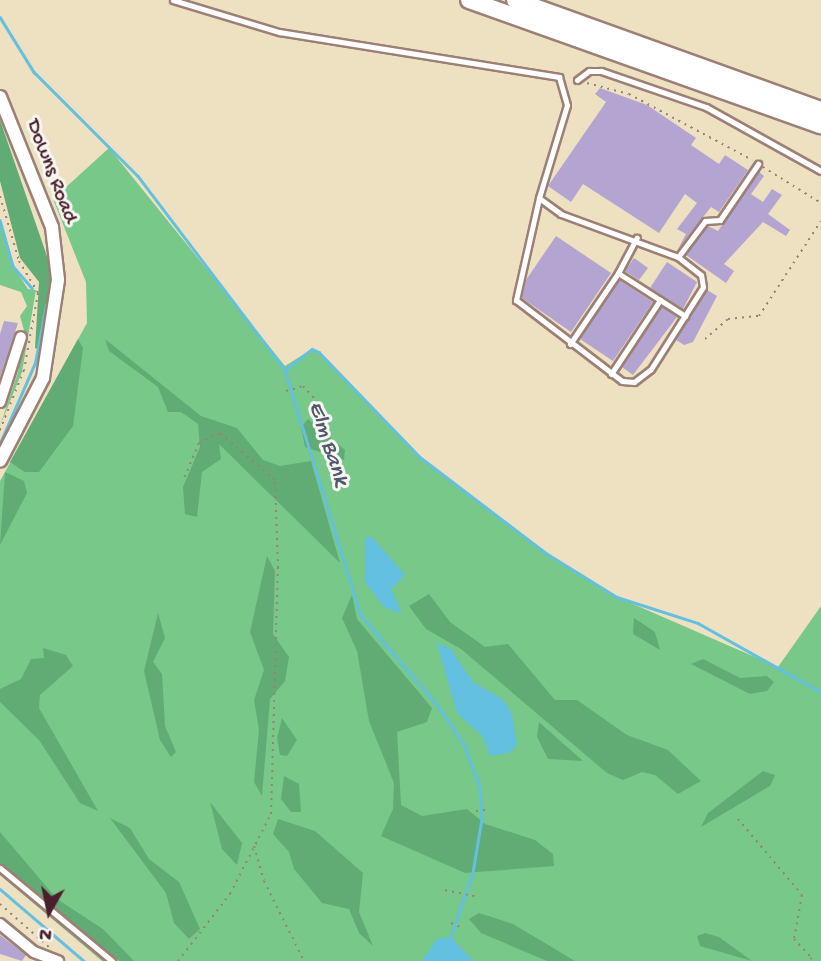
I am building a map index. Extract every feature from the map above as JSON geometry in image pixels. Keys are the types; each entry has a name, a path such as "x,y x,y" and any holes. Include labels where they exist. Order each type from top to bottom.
{"highway":[{"path":"469,0 821,125"},
{"path":"516,0 821,110"}],"street":[{"name":"Downs Road","path":"0,97 52,227 58,280 43,378 0,461"},
{"path":"0,402 21,337"},
{"path":"0,924 33,957 58,961"}],"lane":[{"path":"173,0 279,32 559,77 567,105 538,198 516,300 611,374 639,380 685,316 705,280 678,257 637,238 561,214 538,198"},
{"path":"577,80 589,71 601,71 706,107 821,171"},
{"path":"678,257 705,221 720,219 758,164"},
{"path":"570,344 618,273 637,238"},
{"path":"618,273 685,316"},
{"path":"611,374 660,300"},
{"path":"0,867 112,961"}],"path":[{"path":"577,80 629,93 758,164 821,203"},
{"path":"0,196 19,261 38,293 24,370 0,430"},
{"path":"705,340 728,319 759,316 821,221"},
{"path":"286,391 307,387 317,401"},
{"path":"178,961 223,904 271,814 275,480 220,433 199,443 184,478"},
{"path":"476,811 485,810"},
{"path":"738,819 802,895 794,939 812,958 808,961"},
{"path":"254,845 264,881 304,961"},
{"path":"445,890 464,890 477,897"},
{"path":"0,904 52,949"},
{"path":"452,923 463,928"}],"green space":[{"path":"0,120 48,259 52,294 43,351 35,348 39,282 20,258 0,181"},
{"path":"109,148 285,366 312,349 319,352 420,457 546,553 617,597 778,667 821,606 821,961 102,961 0,875 0,481 87,323 86,282 53,199"},
{"path":"0,223 13,266 28,289 36,290 22,372 0,426 18,372 25,334 20,316 27,306 21,292 0,285"},
{"path":"78,339 83,348 73,426 39,472 25,472 10,462"},
{"path":"105,339 201,416 237,428 263,460 280,466 311,461 340,563 219,444 221,459 202,472 197,517 185,514 183,487 200,447 198,424 181,412 168,412 158,387 109,351"},
{"path":"308,419 345,450 344,460 305,447 301,427"},
{"path":"5,472 24,481 27,493 0,545"},
{"path":"267,556 275,571 273,634 289,657 285,681 270,699 262,796 254,782 259,730 254,700 264,670 250,632"},
{"path":"429,594 450,622 485,647 508,644 555,700 577,700 627,735 668,750 701,781 678,794 655,775 642,772 623,780 607,773 461,649 426,629 409,606"},
{"path":"352,595 357,619 432,708 427,722 397,732 401,805 422,816 467,809 485,824 535,840 553,854 554,866 465,873 381,836 393,809 394,783 369,721 357,651 342,618"},
{"path":"158,613 165,638 153,662 162,674 165,726 176,752 171,757 160,740 144,671"},
{"path":"634,618 655,632 660,650 633,634"},
{"path":"43,648 66,655 73,666 40,695 39,708 98,811 80,803 39,740 0,702 0,689 21,679 31,659 44,658"},
{"path":"703,659 740,678 767,676 774,682 767,691 750,694 691,664"},
{"path":"282,718 297,740 287,756 280,755 277,738"},
{"path":"539,722 583,761 548,759 537,737"},
{"path":"763,771 775,775 770,786 701,827 708,813"},
{"path":"284,776 299,784 301,812 291,812 281,799"},
{"path":"210,802 242,843 237,865 222,849"},
{"path":"110,818 130,828 149,859 179,882 200,929 189,939 174,923 166,893"},
{"path":"278,819 315,831 363,873 359,912 373,946 359,933 349,909 322,903 294,869 289,852 273,834"},
{"path":"0,832 57,899 103,929 134,961 120,961 0,863"},
{"path":"479,913 513,924 575,961 547,961 481,933 469,919"},
{"path":"705,933 719,937 752,961 700,946 697,936"}],"water":[{"path":"371,536 405,575 391,589 402,614 384,607 365,582 365,539"},
{"path":"437,643 450,648 473,682 502,699 512,713 517,746 509,753 490,756 482,736 457,713"},
{"path":"451,937 473,961 422,961 437,939"}],"building":[{"path":"600,88 647,105 696,138 691,145 719,164 725,155 748,170 719,212 711,207 678,249 686,234 677,229 697,203 685,194 659,233 583,184 571,202 548,186 606,102 595,94"},
{"path":"759,172 764,176 751,194 763,202 772,189 782,195 768,214 790,230 786,236 763,222 724,264 734,271 726,283 686,255 708,226 718,231"},
{"path":"556,236 611,273 571,332 522,298 526,280"},
{"path":"634,258 648,268 639,280 625,271"},
{"path":"667,262 697,282 683,309 650,288"},
{"path":"619,280 653,302 613,361 580,339"},
{"path":"707,290 717,296 693,342 684,345 676,340"},
{"path":"662,307 677,317 633,375 622,367"},
{"path":"4,321 18,323 0,377 0,334"},
{"path":"0,935 26,955 22,961 0,954"}],"waterway":[{"name":"Elm Bank","path":"0,17 34,72 138,176 285,370 361,615 439,707 465,746 480,787 482,819 473,873 451,937"},
{"path":"0,220 13,266 32,288"},
{"path":"0,443 35,363 46,305"},
{"path":"285,370 312,349 319,352 420,457 546,553 617,597 698,623 821,692"},
{"path":"0,889 84,961"}]}
